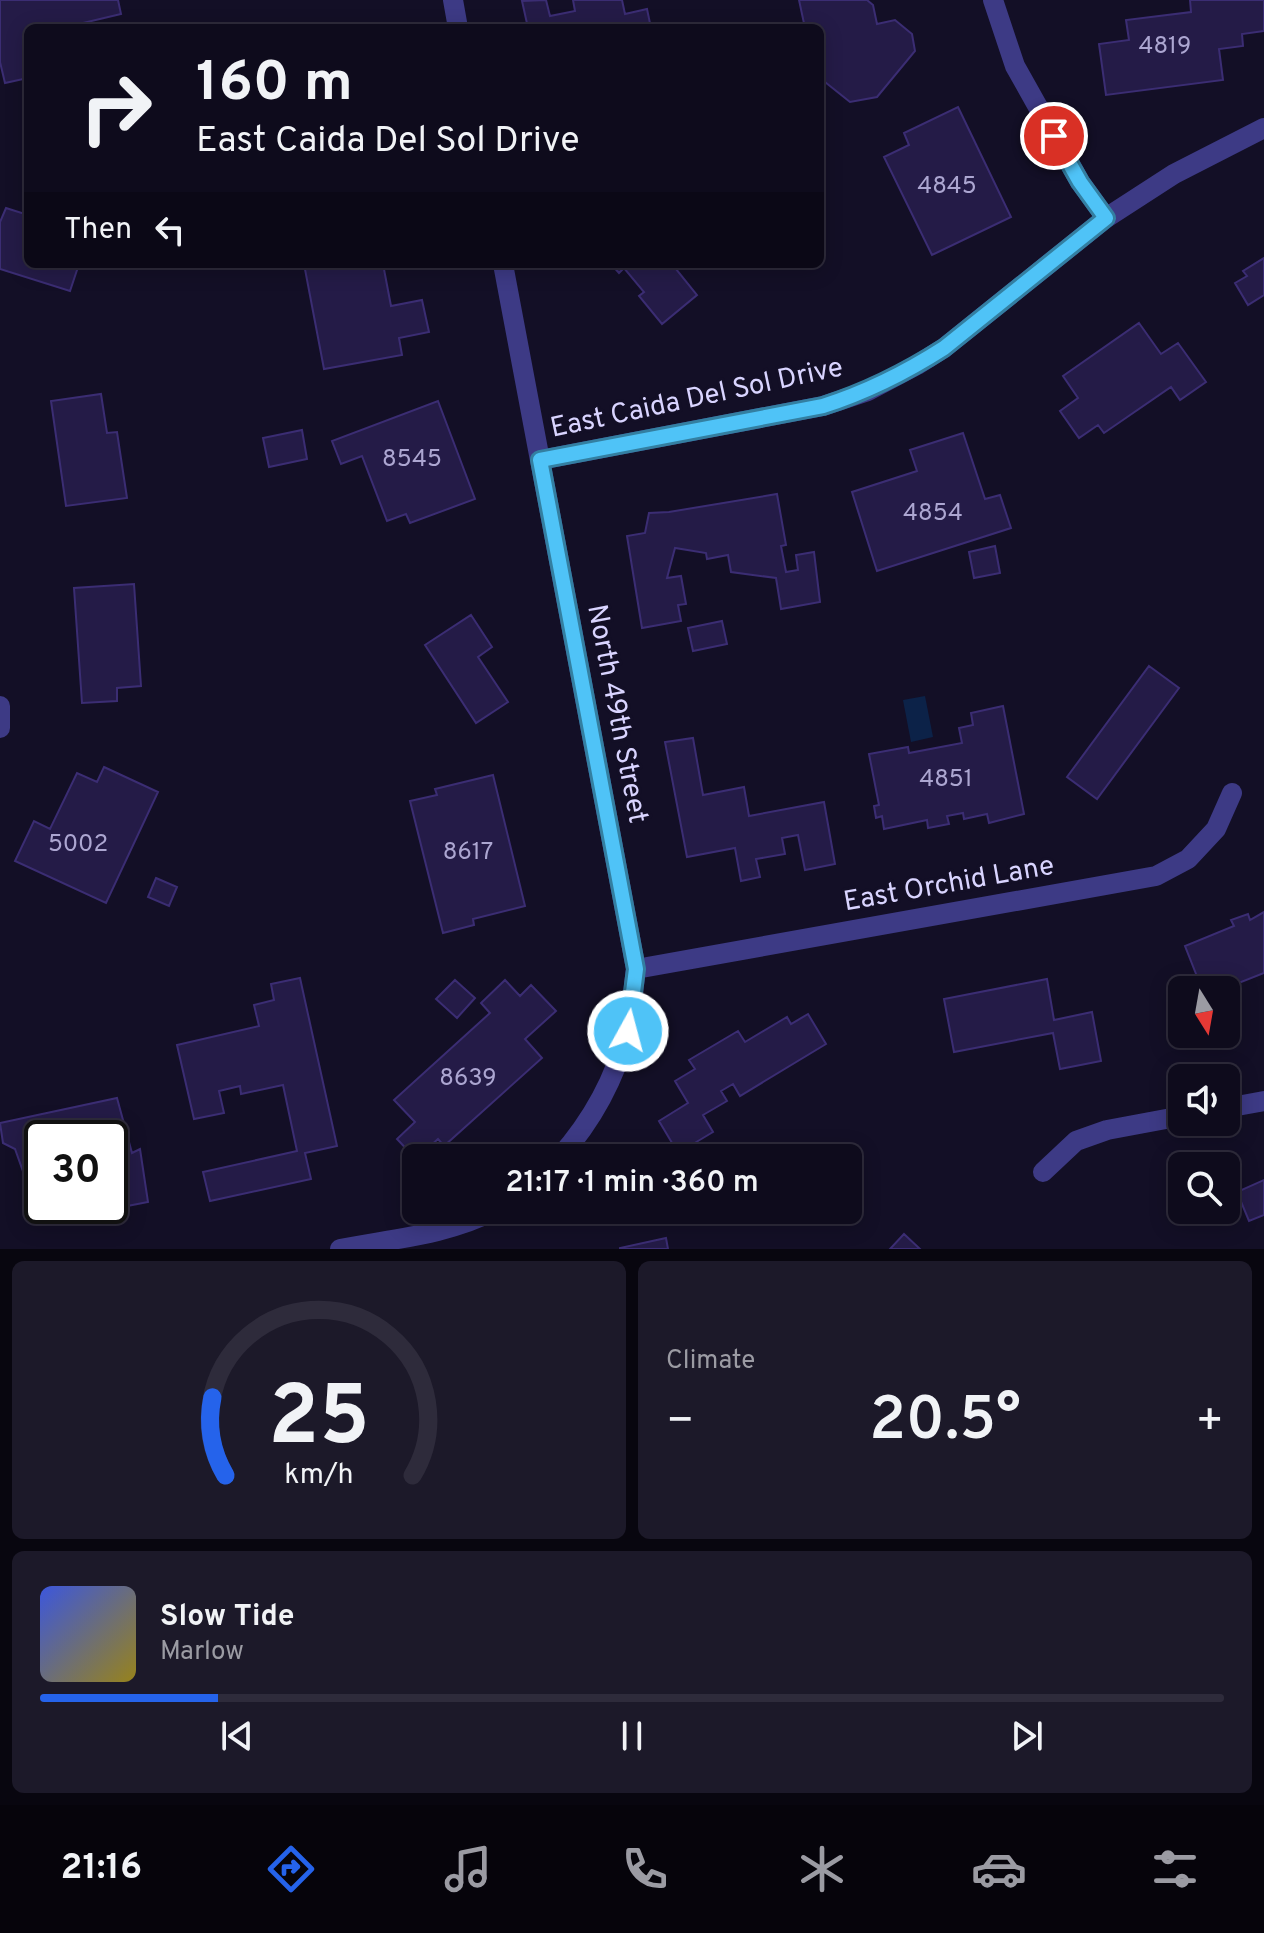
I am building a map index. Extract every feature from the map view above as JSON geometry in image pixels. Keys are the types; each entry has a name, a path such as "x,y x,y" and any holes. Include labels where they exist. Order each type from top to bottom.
{"street":[{"path":"453,0 457,24"},
{"path":"993,0 1015,66 1080,182 1106,218"},
{"name":"East Caida Del Sol Drive","path":"540,460 823,406 868,391 944,348 1106,218 1174,174 1264,128"},
{"name":"North 49th Street","path":"504,268 636,969 628,1031 607,1088 571,1144"},
{"path":"0,706 0,728"},
{"name":"East Orchid Lane","path":"636,969 1156,876 1188,859 1216,829 1232,793"},
{"path":"1240,1105 1264,1101"},
{"path":"1043,1172 1076,1141 1107,1130 1168,1119"},
{"path":"340,1249 463,1224"}],"water":[{"path":"925,696 933,737 911,742 903,700"}],"building":[{"path":"0,0 118,0 121,14 79,24 24,24 24,79 5,83 0,62"},
{"path":"546,0 550,16 575,11 573,0 622,0 625,14 647,9 650,24 527,24 522,1"},
{"path":"799,0 867,0 873,5 877,24 895,20 912,34 915,51 877,97 850,102 824,81 824,24 804,24"},
{"path":"1190,0 1264,0 1264,31 1242,34 1243,46 1219,49 1223,80 1106,95 1099,44 1129,40 1126,20 1191,12"},
{"path":"958,107 1011,217 932,255 884,157 909,145 904,133"},
{"path":"6,208 24,214 24,268 78,268 70,291 0,269 0,222"},
{"path":"1264,258 1264,295 1248,305 1235,283 1247,276 1243,271"},
{"path":"305,268 384,268 391,306 422,300 429,332 399,338 402,355 324,369"},
{"path":"624,268 675,268 697,295 662,324 639,296 644,292"},
{"path":"1139,323 1161,354 1178,343 1206,382 1180,400 1171,387 1104,433 1098,425 1079,438 1060,411 1078,398 1063,376"},
{"path":"101,394 107,433 117,432 127,498 66,506 51,401"},
{"path":"438,401 475,499 410,523 406,514 387,521 362,456 341,464 332,441"},
{"path":"302,430 307,459 269,467 263,438"},
{"path":"963,433 985,499 1000,495 1011,528 877,571 852,492 917,471 910,450"},
{"path":"777,494 786,545 781,546 786,572 798,570 796,555 814,552 820,602 781,609 776,578 731,572 728,555 707,559 706,553 675,548 667,578 681,576 686,604 678,605 681,621 642,628 627,536 645,533 649,513"},
{"path":"995,546 1000,573 974,578 969,552"},
{"path":"134,584 141,686 117,688 117,701 82,703 74,588"},
{"path":"471,615 492,647 478,657 508,702 476,723 425,645"},
{"path":"722,621 727,644 693,651 688,628"},
{"path":"1149,666 1179,688 1097,799 1067,777"},
{"path":"1003,706 1024,814 989,823 987,814 964,819 963,813 947,816 949,824 928,828 927,820 884,829 882,816 876,818 874,806 879,805 869,754 908,747 909,753 962,743 959,728 973,725 971,713"},
{"path":"693,738 703,795 744,787 749,816 824,802 835,864 805,870 798,835 782,838 785,854 756,859 760,877 741,881 735,848 687,857 665,742"},
{"path":"104,767 158,792 106,903 15,861 34,821 50,829 77,773 97,782"},
{"path":"493,775 525,906 473,919 474,925 443,933 410,801 437,795 435,789"},
{"path":"156,878 177,887 169,906 148,897"},
{"path":"1264,912 1264,973 1240,982 1240,976 1197,976 1185,946 1234,926 1231,920 1248,914 1250,920"},
{"path":"300,978 337,1146 305,1153 311,1179 210,1201 203,1172 297,1151 283,1085 241,1094 240,1086 219,1091 224,1113 194,1119 177,1045 259,1026 254,1005 274,1000 271,984"},
{"path":"1047,979 1054,1020 1092,1012 1101,1061 1060,1069 1053,1033 954,1052 944,999"},
{"path":"455,980 475,998 457,1018 436,999"},
{"path":"505,980 520,996 531,985 556,1011 525,1039 542,1058 446,1144 438,1139 432,1144 402,1144 397,1139 415,1122 394,1100 490,1013 481,1003"},
{"path":"808,1014 826,1044 740,1096 733,1084 721,1091 727,1101 703,1115 713,1132 693,1144 673,1144 659,1121 688,1103 675,1081 695,1069 689,1060 738,1031 745,1042 787,1017 791,1024"},
{"path":"117,1098 123,1120 24,1120 24,1174 15,1149 3,1143 0,1123"},
{"path":"128,1138 132,1153 140,1149 148,1202 128,1206"},
{"path":"1264,1180 1264,1215 1249,1221 1240,1199 1240,1191"},
{"path":"904,1234 920,1249 890,1249"},
{"path":"666,1238 668,1249 620,1249 620,1248"}],"route":[{"path":"628,1031 636,969 540,460 823,406 868,391 944,348 1106,218 1080,182 1054,136"}]}
